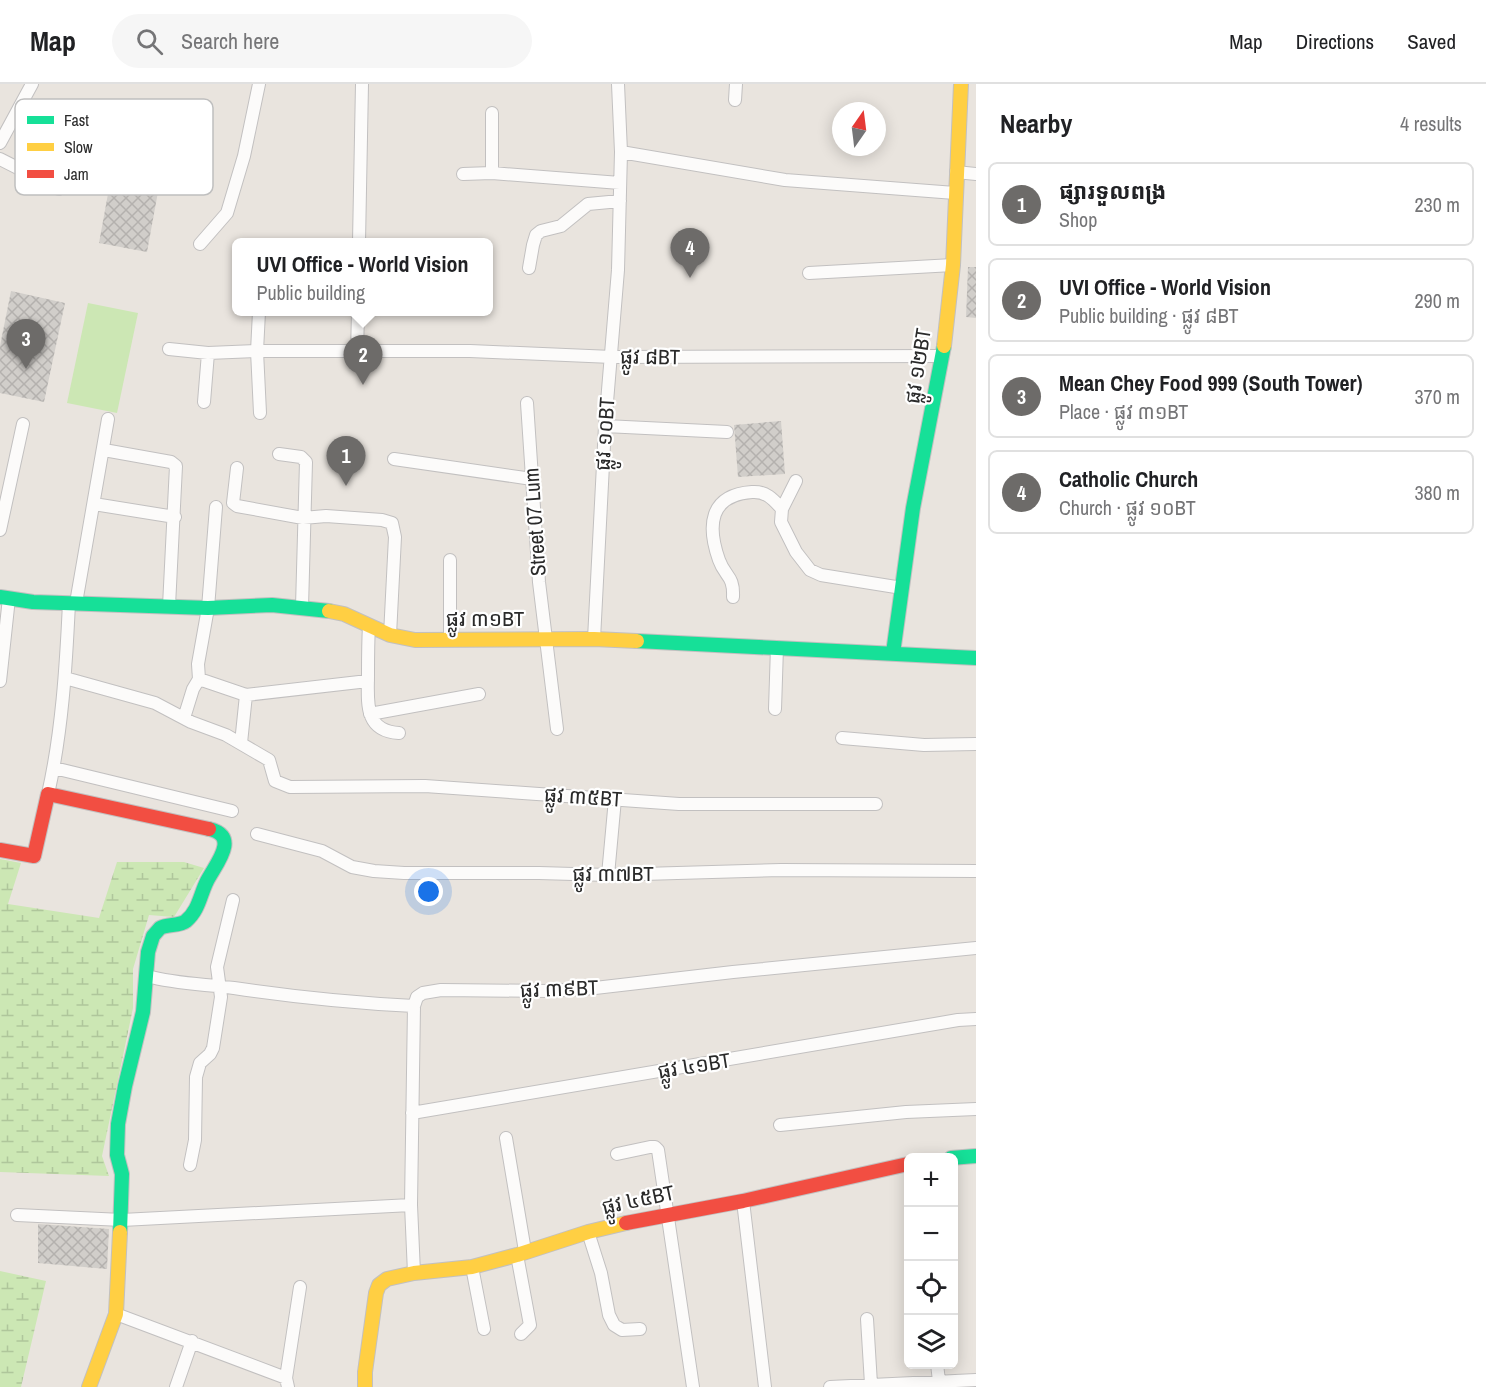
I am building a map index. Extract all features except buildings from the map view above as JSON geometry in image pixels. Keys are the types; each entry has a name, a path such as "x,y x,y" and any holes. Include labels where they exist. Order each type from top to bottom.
{"street":[{"path":"24,99 32,84"},
{"path":"200,244 227,213 244,156 259,84"},
{"path":"359,238 362,84"},
{"name":"ផ្លូវ ១០BT","path":"594,639 605,426 618,270 621,152 618,84"},
{"path":"735,100 736,84"},
{"name":"ផ្លូវ ១២BT","path":"893,652 913,508 943,356 953,265 961,84"},
{"path":"492,113 492,173"},
{"path":"0,143 15,115"},
{"path":"621,152 785,180 955,193"},
{"path":"0,159 15,167"},
{"path":"956,172 976,174"},
{"path":"463,174 492,173 620,183"},
{"path":"529,268 536,235 541,231 561,226 588,204 620,201"},
{"path":"809,273 953,265"},
{"path":"259,316 257,351 260,413"},
{"path":"357,353 358,316"},
{"name":"ផ្លូវ ៨BT","path":"169,349 208,353 470,351 612,357 943,356"},
{"path":"204,402 208,353"},
{"name":"Street 07 Lum","path":"527,403 539,582 557,729"},
{"path":"0,850 34,856 54,768 73,603 94,504 108,418"},
{"path":"0,530 23,424"},
{"path":"605,426 727,432"},
{"path":"104,450 171,462 176,465 169,606"},
{"path":"279,454 301,457 306,462 302,607"},
{"path":"394,459 532,479"},
{"path":"237,468 233,502 237,506 303,518 349,518 382,520 392,523 395,537 390,635"},
{"path":"796,481 782,509 781,522 796,552 810,570 821,575 902,588"},
{"path":"733,597 731,578 720,563 713,541 714,511 721,502 739,494 753,492 765,494 782,509"},
{"path":"94,504 175,517"},
{"path":"184,718 198,679 198,664 208,608 216,507"},
{"path":"450,560 450,640"},
{"path":"0,681 4,597"},
{"name":"ផ្លូវ ៣១BT","path":"4,597 73,603 208,608 272,605 302,607 344,614 390,635 415,640 594,639 893,652 976,658"},
{"path":"369,627 367,702 370,714 377,726 399,733"},
{"path":"775,709 777,647"},
{"path":"65,678 155,704 241,743 246,695"},
{"path":"198,679 246,695 368,681"},
{"path":"370,714 479,694"},
{"path":"842,738 924,745 976,744"},
{"name":"ផ្លូវ ៣៥BT","path":"241,743 269,760 274,780 290,787 425,786 679,804 876,804"},
{"path":"54,768 232,811"},
{"path":"48,794 215,830 224,838 225,848 218,865 207,881 197,909 184,923 164,925 158,929 147,959 146,994 125,1089 117,1141 116,1155 122,1174 122,1220 116,1314 89,1387"},
{"path":"608,875 615,799"},
{"name":"ផ្លូវ ៣៧BT","path":"257,834 322,851 352,867 374,871 436,874 608,875 781,870 976,871"},
{"path":"190,1165 195,1140 196,1077 200,1063 213,1048 221,987 218,967 233,900"},
{"name":"ផ្លូវ ៣៩BT","path":"414,1006 417,997 423,993 441,990 550,991 595,988 976,948"},
{"path":"147,976 172,983 343,1002 414,1006 411,1205 414,1273"},
{"name":"ផ្លូវ ៤១BT","path":"412,1113 976,1019"},
{"path":"780,1125 906,1112 976,1109"},
{"path":"506,1138 530,1325 521,1334"},
{"path":"617,1154 650,1147 656,1148 693,1387"},
{"path":"958,1157 976,1156"},
{"name":"ផ្លូវ ៤៥BT","path":"365,1387 376,1293 379,1285 387,1279 414,1273 472,1267 588,1232 904,1165"},
{"path":"743,1201 765,1387"},
{"path":"17,1215 122,1220 411,1205"},
{"path":"588,1232 601,1273 609,1315 614,1325 622,1330 640,1329"},
{"path":"472,1267 484,1329"},
{"path":"116,1314 192,1341 287,1382 300,1287"},
{"path":"867,1318 871,1384"},
{"path":"176,1387 192,1341"},
{"path":"938,1369 939,1381"},
{"path":"830,1387 976,1380"}],"green space":[{"path":"88,303 138,313 117,413 67,403"},
{"path":"0,859 21,863 8,904 99,918 117,862 184,862 204,868 174,917 149,915 133,969 133,1008 102,1156 109,1176 0,1172"},
{"path":"0,1271 46,1281 21,1387 0,1387"}],"traffic: fast":[{"path":"893,653 913,508 944,346"},
{"path":"0,597 33,602 208,608 272,605 329,611"},
{"path":"637,641 976,658"},
{"path":"120,1232 122,1174 117,1155 118,1124 143,1012 148,952 153,936 160,928 183,923 197,907 225,844 218,833 209,829"},
{"path":"958,1157 976,1156"}],"traffic: slow":[{"path":"944,346 953,265 961,84"},
{"path":"329,611 344,614 390,635 415,640 594,639 637,641"},
{"path":"365,1387 376,1293 379,1285 387,1279 414,1273 472,1267 626,1223"},
{"path":"89,1387 116,1314 120,1232"}],"traffic: jam":[{"path":"0,850 34,856 48,794 209,829"},
{"path":"626,1223 743,1201 904,1165"}],"place":[{"name":"Catholic Church","path":"690,278"},
{"name":"Mean Chey Food 999 (South Tower)","path":"26,369"},
{"name":"UVI Office - World Vision","path":"363,385"},
{"name":"ផ្សារទួលពង្រ","path":"346,486"}]}
